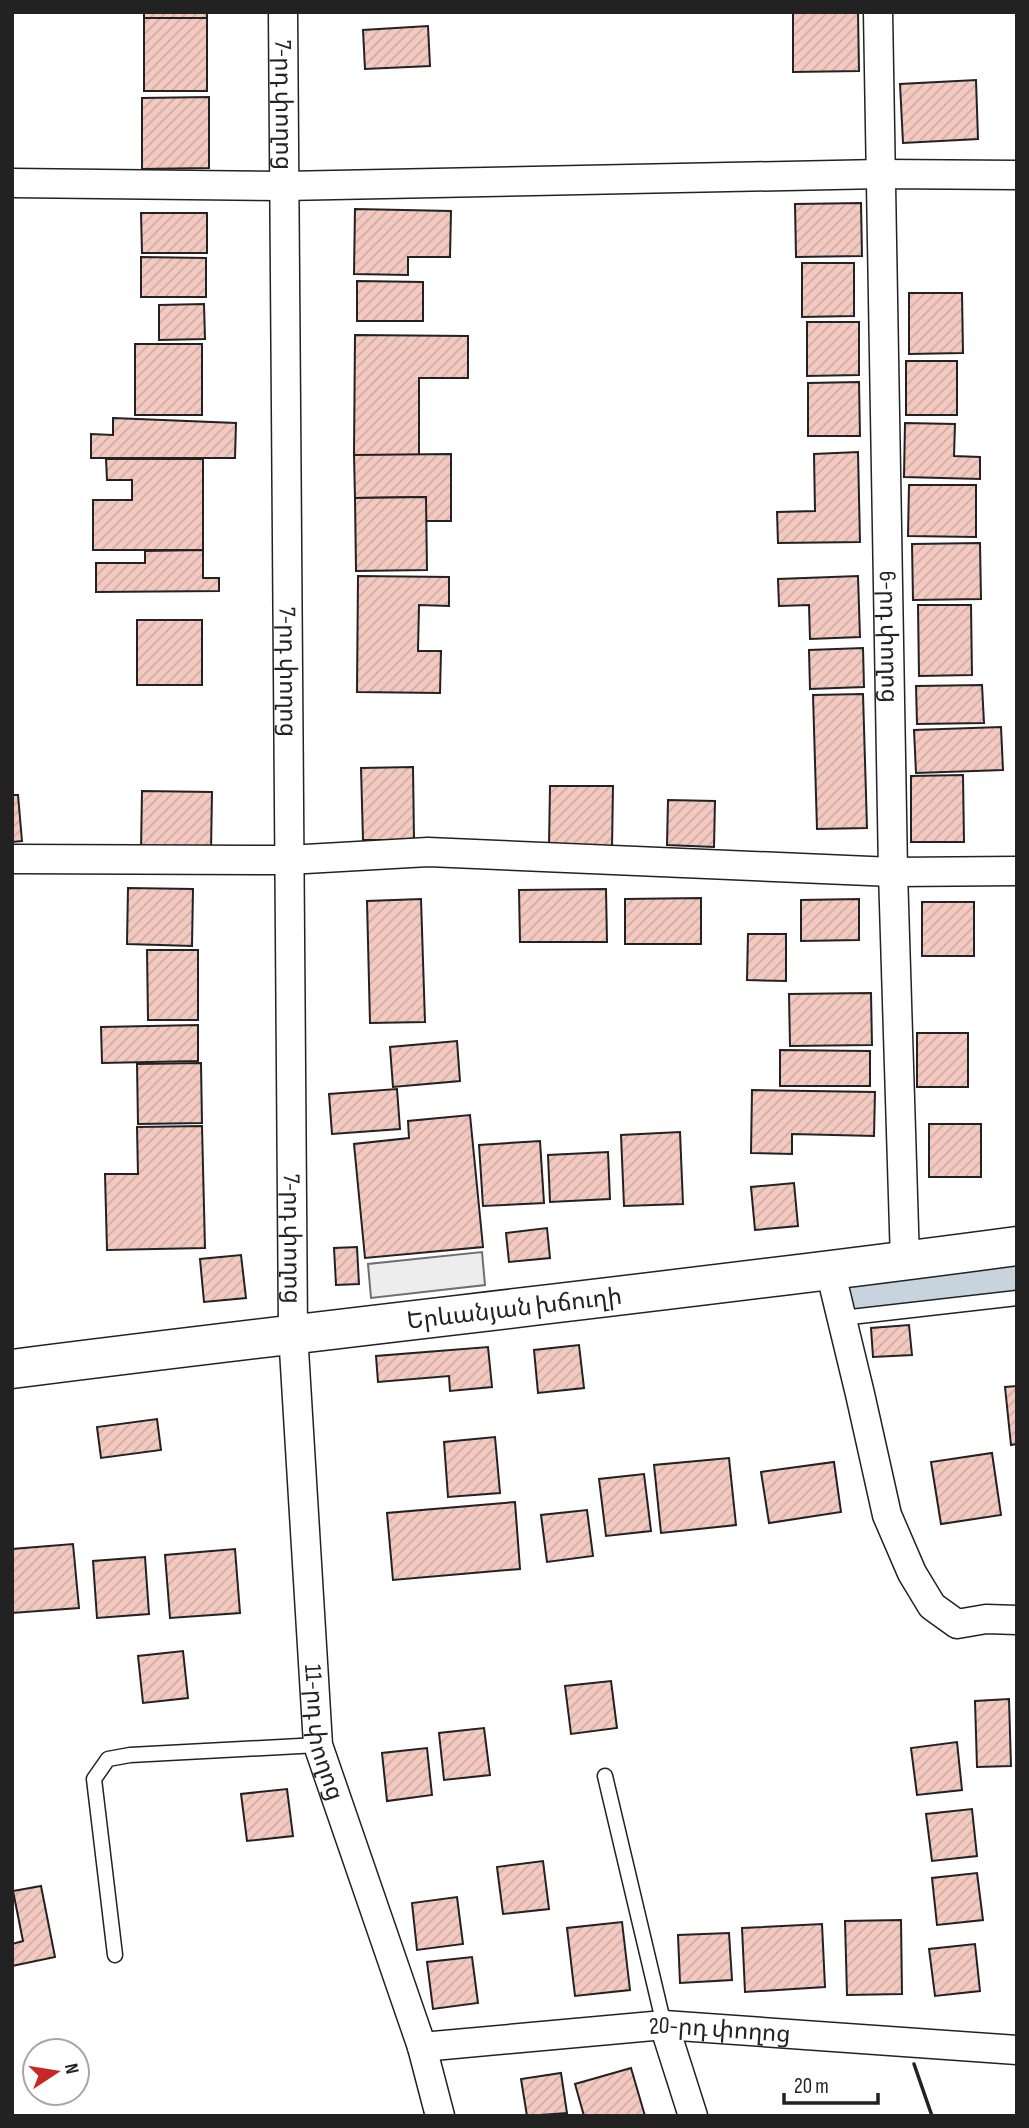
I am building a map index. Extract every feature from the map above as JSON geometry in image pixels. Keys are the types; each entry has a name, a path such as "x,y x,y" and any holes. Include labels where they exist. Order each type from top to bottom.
{"main road":[{"name":"Երևանյան խճուղի","path":"12,1369 1017,1246"}],"street":[{"name":"7-րդ փողոց","path":"283,12 293,1333"},
{"name":"6-րդ փողոց","path":"878,12 893,872 905,1261"},
{"path":"12,183 284,186 881,174 1017,175"},
{"path":"12,859 288,860 428,852 893,872 1017,871"},
{"path":"830,1270 887,1515 912,1573 932,1606 957,1624 986,1619 1017,1620"},
{"name":"11-րդ փողոց","path":"293,1333 318,1745 422,2046 440,2116"},
{"path":"664,2025 693,2116"},
{"name":"20-րդ փողոց","path":"422,2046 664,2025 1017,2050"}],"lane":[{"path":"842,1318 1017,1298"},
{"path":"115,1955 94,1779 108,1759 130,1755 318,1745"},
{"path":"605,1776 664,2025"}],"shaded area":[{"path":"482,1252 485,1285 371,1298 368,1264"}],"building":[{"path":"144,12 207,12 207,18 144,18"},
{"path":"793,12 858,12 859,71 793,72"},
{"path":"144,18 207,18 207,91 144,91"},
{"path":"428,26 430,66 365,69 363,30"},
{"path":"976,80 978,139 903,143 900,84"},
{"path":"209,97 209,168 142,169 142,98"},
{"path":"861,203 862,256 796,257 795,204"},
{"path":"355,209 451,211 450,257 408,257 408,275 354,274"},
{"path":"141,213 207,213 207,253 142,253"},
{"path":"141,257 206,258 206,297 141,297"},
{"path":"802,263 854,263 854,316 802,317"},
{"path":"357,281 423,282 423,321 357,321"},
{"path":"909,293 962,293 963,353 909,354"},
{"path":"204,304 205,339 159,340 159,305"},
{"path":"807,322 859,322 859,375 807,376"},
{"path":"355,335 468,336 468,378 419,378 419,455 354,455"},
{"path":"135,344 202,344 202,415 135,415"},
{"path":"906,361 957,361 957,415 906,415"},
{"path":"859,382 860,436 808,436 808,383"},
{"path":"113,418 236,423 235,458 91,458 91,434 113,435"},
{"path":"905,423 955,424 954,456 980,457 980,479 904,477"},
{"path":"858,452 860,542 778,543 777,512 815,511 814,454"},
{"path":"451,454 451,521 426,521 426,497 355,498 354,455"},
{"path":"106,459 203,459 203,550 93,550 93,500 132,500 132,480 107,480"},
{"path":"909,485 976,485 976,537 908,536"},
{"path":"426,497 427,570 356,571 355,498"},
{"path":"980,543 981,599 913,600 912,544"},
{"path":"203,550 203,578 219,578 219,591 96,592 96,563 145,563 145,551"},
{"path":"358,576 449,577 449,606 419,605 418,651 441,651 440,693 357,692"},
{"path":"858,576 860,637 810,639 809,605 779,606 778,579"},
{"path":"918,605 971,605 972,675 919,676"},
{"path":"137,620 202,620 202,685 137,685"},
{"path":"863,648 864,687 810,689 809,650"},
{"path":"982,685 984,723 917,724 916,686"},
{"path":"863,694 867,828 817,829 813,695"},
{"path":"1001,727 1003,770 916,773 914,730"},
{"path":"413,767 414,840 363,840 361,768"},
{"path":"963,775 964,842 911,842 911,776"},
{"path":"550,786 613,786 612,848 549,847"},
{"path":"142,791 212,792 211,852 141,851"},
{"path":"12,795 18,795 22,841 12,842"},
{"path":"668,800 715,801 714,847 667,845"},
{"path":"128,888 193,889 192,946 127,944"},
{"path":"606,889 607,942 520,942 519,890"},
{"path":"701,898 701,944 625,944 625,899"},
{"path":"421,899 425,1022 370,1023 367,901"},
{"path":"859,899 859,940 801,941 801,900"},
{"path":"922,902 974,902 974,956 922,956"},
{"path":"748,934 786,934 786,981 747,980"},
{"path":"147,950 198,950 198,1020 148,1020"},
{"path":"871,993 872,1045 790,1046 789,994"},
{"path":"198,1025 198,1061 102,1063 101,1027"},
{"path":"917,1033 968,1033 968,1087 917,1087"},
{"path":"457,1041 460,1081 393,1087 390,1047"},
{"path":"780,1050 870,1051 870,1086 780,1086"},
{"path":"201,1063 202,1123 138,1124 137,1064"},
{"path":"397,1089 400,1129 332,1134 329,1094"},
{"path":"752,1090 875,1092 874,1136 792,1134 792,1154 751,1153"},
{"path":"470,1115 483,1247 365,1258 354,1144 409,1138 408,1121"},
{"path":"929,1124 981,1124 981,1177 929,1177"},
{"path":"202,1126 205,1248 107,1250 105,1174 138,1174 137,1127"},
{"path":"680,1132 683,1204 624,1206 621,1135"},
{"path":"540,1141 544,1203 483,1206 479,1145"},
{"path":"608,1152 610,1199 550,1202 548,1155"},
{"path":"794,1183 798,1226 755,1230 751,1187"},
{"path":"547,1228 550,1258 509,1262 506,1233"},
{"path":"357,1247 359,1284 336,1285 334,1248"},
{"path":"241,1255 246,1298 204,1302 200,1259"},
{"path":"909,1325 912,1355 873,1357 871,1328"},
{"path":"579,1345 584,1388 538,1393 534,1350"},
{"path":"488,1347 492,1387 450,1391 449,1376 378,1382 376,1356"},
{"path":"1017,1386 1017,1444 1011,1445 1005,1387"},
{"path":"157,1419 161,1450 101,1458 97,1427"},
{"path":"495,1437 500,1493 448,1497 444,1442"},
{"path":"992,1453 1001,1515 941,1524 931,1462"},
{"path":"729,1458 736,1525 661,1533 654,1465"},
{"path":"834,1462 841,1512 769,1523 761,1472"},
{"path":"644,1474 651,1531 606,1536 599,1479"},
{"path":"515,1502 520,1569 393,1580 387,1513"},
{"path":"587,1510 593,1556 547,1562 541,1515"},
{"path":"73,1544 79,1608 12,1613 12,1549"},
{"path":"235,1549 240,1613 170,1618 165,1555"},
{"path":"145,1557 149,1614 97,1618 93,1561"},
{"path":"183,1651 188,1698 143,1703 138,1656"},
{"path":"611,1681 617,1728 571,1734 565,1686"},
{"path":"1009,1699 1011,1766 977,1767 975,1701"},
{"path":"484,1728 490,1775 444,1780 439,1733"},
{"path":"957,1742 962,1790 917,1795 911,1748"},
{"path":"427,1748 432,1795 387,1801 382,1753"},
{"path":"287,1789 293,1836 247,1841 241,1794"},
{"path":"972,1809 977,1856 932,1861 926,1814"},
{"path":"543,1861 549,1909 503,1914 497,1867"},
{"path":"977,1873 983,1920 937,1925 932,1878"},
{"path":"41,1886 55,1957 12,1966 12,1944 23,1941 13,1891"},
{"path":"457,1897 463,1944 417,1950 412,1903"},
{"path":"901,1920 902,1994 847,1995 845,1921"},
{"path":"622,1922 630,1990 575,1996 567,1928"},
{"path":"822,1924 825,1987 745,1992 742,1928"},
{"path":"729,1933 732,1980 680,1983 678,1935"},
{"path":"975,1944 980,1991 935,1996 929,1949"},
{"path":"472,1957 478,2003 433,2009 427,1962"},
{"path":"631,2068 645,2116 584,2116 575,2084"},
{"path":"561,2073 567,2113 527,2116 521,2079"}],"waterway":[{"path":"852,1296 1017,1274"}],"wall":[{"path":"914,2064 932,2116"}]}
